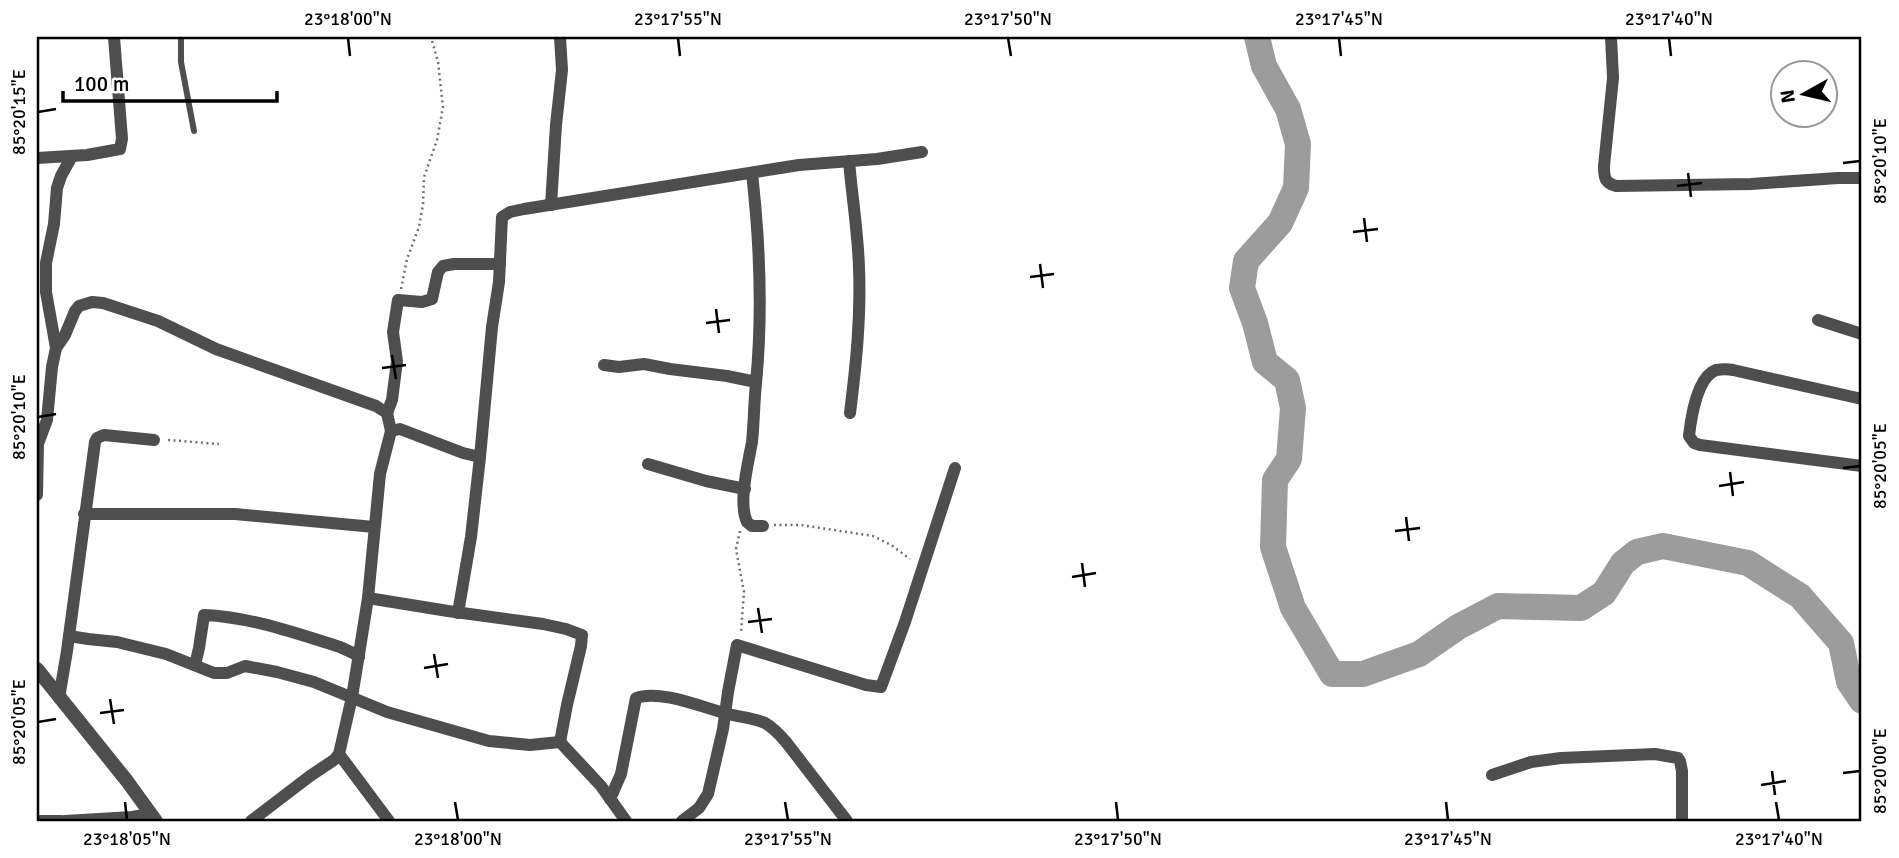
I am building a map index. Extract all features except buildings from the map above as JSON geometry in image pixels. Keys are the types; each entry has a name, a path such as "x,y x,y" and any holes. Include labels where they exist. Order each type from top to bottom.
{"street":[{"path":"37,158 120,149 114,37"},
{"path":"551,205 562,70 560,37"},
{"path":"1611,37 1613,78 1604,166 1604,177 1611,185 1738,184 1862,178"},
{"path":"458,612 471,537 480,457 500,264 502,218 510,212 799,165 922,152"},
{"path":"37,495 38,444 47,420 56,348 46,292 46,263 54,224 57,188 72,156"},
{"path":"849,161 859,266 857,351 850,413"},
{"path":"752,173 761,294 752,439 744,489 745,519 749,524 762,526"},
{"path":"251,821 339,754 359,657 368,598 380,474 391,431 387,413 392,400 397,361 393,332 398,300 430,301 434,296 439,268 447,265 500,264"},
{"path":"56,348 79,306 92,302 103,303 147,317 216,349 376,406 387,413"},
{"path":"1818,320 1862,334"},
{"path":"604,365 619,368 644,363 756,382"},
{"path":"1862,399 1733,370 1717,370 1707,377 1700,388 1689,436 1694,443 1700,445 1862,466"},
{"path":"391,431 400,429 480,457"},
{"path":"59,698 97,438 110,435 154,440"},
{"path":"648,464 744,489"},
{"path":"682,821 699,808 708,794 737,645 866,685 881,687 955,468"},
{"path":"84,514 234,514 374,527"},
{"path":"368,598 543,624 582,635 560,742"},
{"path":"195,664 204,615 251,620 340,647 359,657"},
{"path":"69,636 117,642 166,654 221,674 251,666 314,682 369,706 489,741 530,745 560,742"},
{"path":"37,668 153,818"},
{"path":"610,799 621,774 636,698 649,696 680,700 765,723 775,730 847,821"},
{"path":"560,742 579,761 626,821"},
{"path":"339,754 388,821"},
{"path":"1492,775 1531,762 1561,758 1655,754 1672,756 1678,758 1682,766 1682,821"},
{"path":"37,821 153,818"}],"lane":[{"path":"181,37 181,62 194,131"}],"path":[{"path":"398,300 407,259 419,227 424,177 442,117 441,85 432,37"},
{"path":"154,440 219,444"},
{"path":"737,645 744,606 737,549 745,519"},
{"path":"762,526 801,525 873,536 922,567"}],"waterway":[{"path":"1257,37 1264,66 1288,109 1298,144 1296,188 1280,223 1246,261 1242,288 1265,362 1287,380 1293,408 1289,459 1275,480 1273,547 1293,608 1332,674 1363,674 1419,654 1458,627 1498,606 1581,608 1604,593 1623,563 1637,552 1663,546 1748,563 1800,596 1841,643 1849,682 1862,701"}]}
